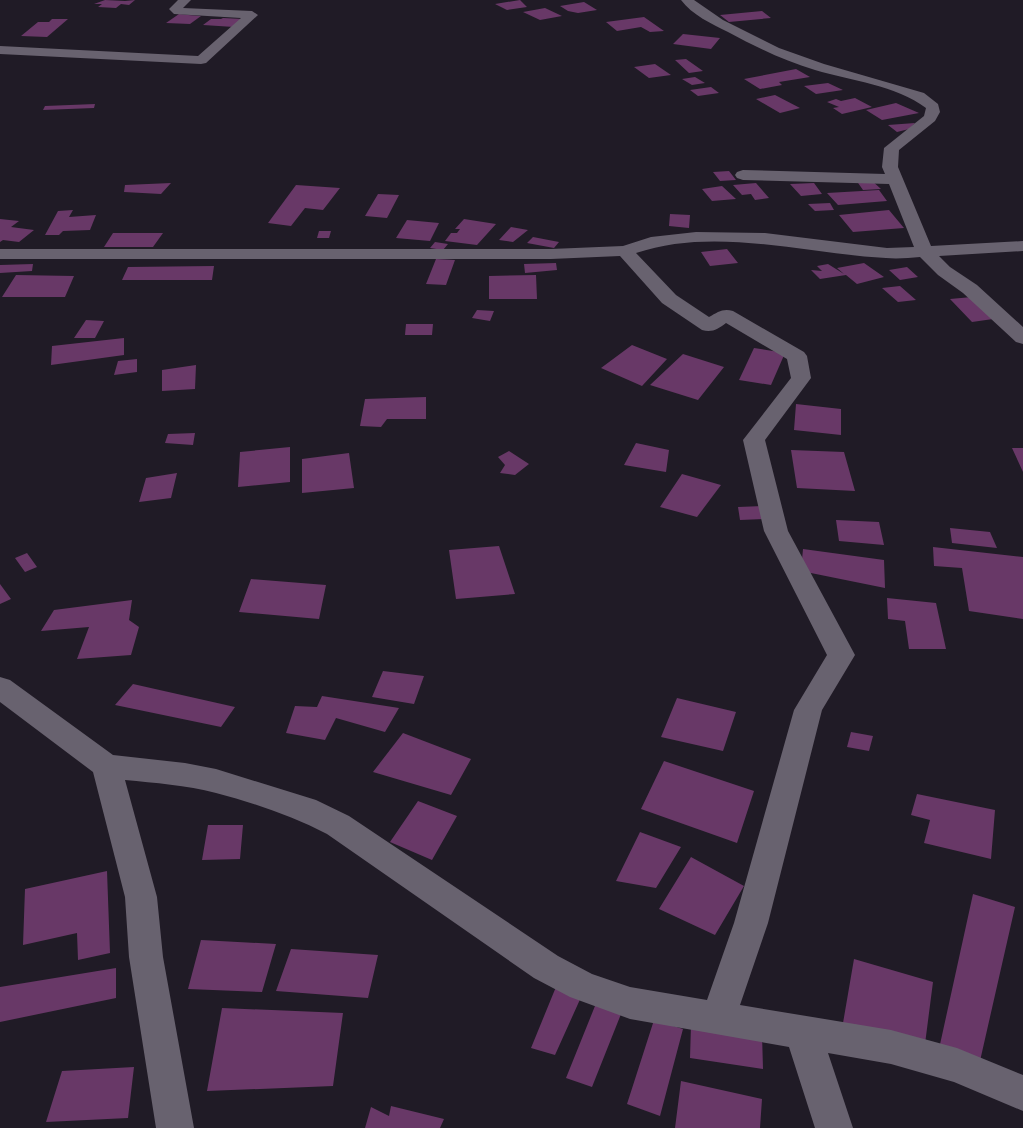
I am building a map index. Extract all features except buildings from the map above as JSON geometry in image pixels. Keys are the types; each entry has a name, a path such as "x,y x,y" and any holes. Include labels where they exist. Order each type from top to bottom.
{"street":[{"path":"0,50 201,60 252,15 178,11 175,9 185,0"},
{"path":"687,0 692,6 719,23 774,51 819,67 900,89 933,106 930,118 892,148 890,167 925,252 944,271 970,289 1023,338"},
{"path":"743,175 896,179"},
{"path":"0,254 552,254 625,251 652,242 705,237 765,238 887,253 1023,246"},
{"path":"625,251 669,299 709,326 726,314 798,356 801,378 754,440 776,532 841,656 808,710 751,923 718,1018"},
{"path":"0,687 106,766 185,775 216,781 305,809 338,824 546,967 582,986 630,1003 900,1050 957,1066 1023,1094"},
{"path":"106,766 141,896 146,957 175,1128"},
{"path":"803,1032 834,1128"}]}
